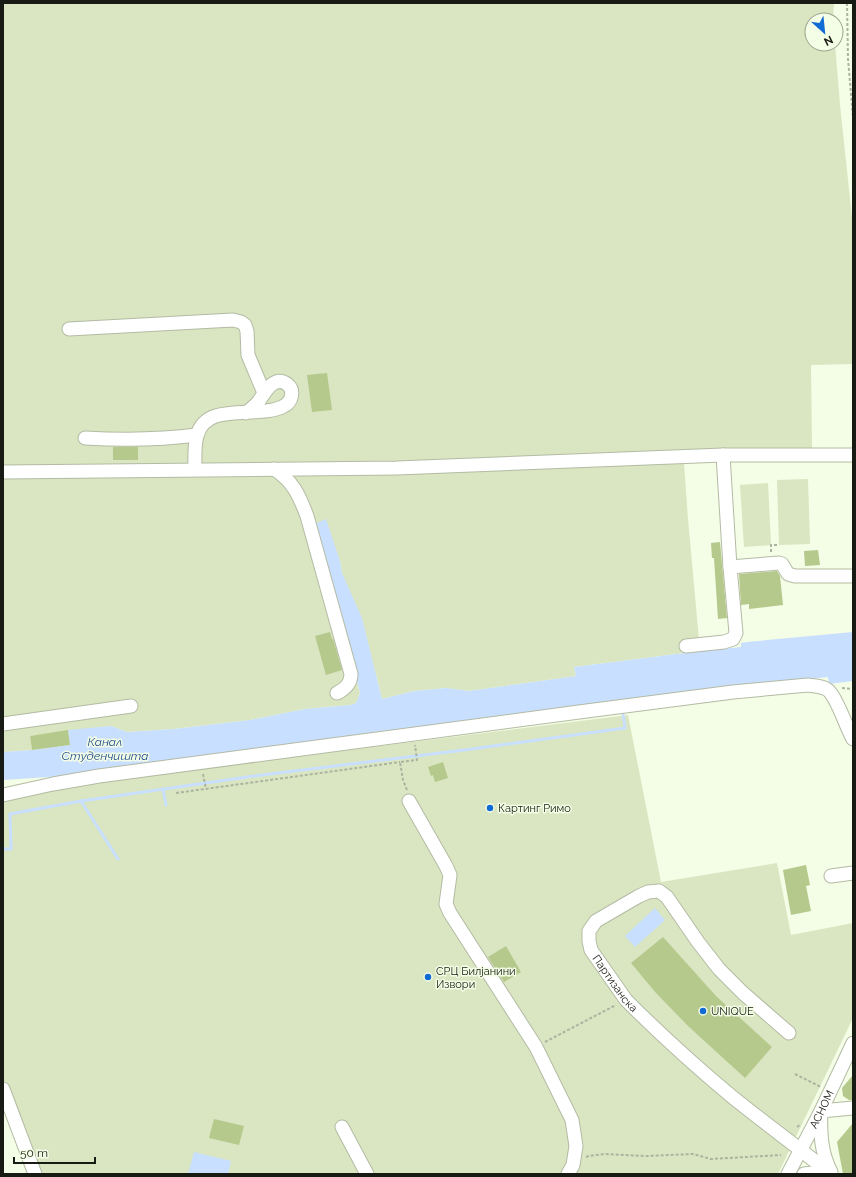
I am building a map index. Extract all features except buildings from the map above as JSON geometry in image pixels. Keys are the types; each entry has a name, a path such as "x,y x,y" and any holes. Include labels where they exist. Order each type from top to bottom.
{"street":[{"path":"69,329 233,320 241,322 245,325 247,331 248,355 264,393"},
{"path":"195,469 197,435 200,427 206,420 215,415 246,413 267,411 284,406 289,403 292,394 288,384 276,382 270,385 253,407 246,413"},
{"path":"85,438 141,439 197,435"},
{"path":"3,472 398,468 723,455 853,455"},
{"path":"686,646 724,642 733,639 736,636 737,629 730,567 723,455"},
{"path":"274,469 290,482 303,503 307,516 351,674 347,686 337,693"},
{"path":"730,567 778,563 782,564 788,574 795,576 853,576"},
{"path":"3,795 99,776 733,692 808,685 820,687 829,691 840,709 846,727 853,739"},
{"path":"3,724 131,706"},
{"path":"409,801 450,875 446,904 450,913 536,1047 572,1120 576,1146 570,1169"},
{"path":"831,876 853,873"},
{"name":"Партизанска","path":"789,1033 743,993 719,969 698,942 667,897 659,891 648,892 639,896 596,921 589,931 588,941 591,950 626,1000 660,1033 730,1094 832,1174"},
{"name":"АСНОМ","path":"788,1174 821,1111 853,1043"},
{"path":"3,1089 35,1174"},
{"path":"832,1174 824,1155 821,1142 821,1111 853,1108"},
{"path":"342,1127 367,1174"},
{"path":"804,1174 825,1174"}],"path":[{"path":"847,3 848,59 853,117"},
{"path":"176,793 417,760 416,750"},
{"path":"400,762 409,801"},
{"path":"204,778 206,789"},
{"path":"536,1047 626,1000"},
{"path":"795,1074 830,1091"},
{"path":"570,1169 589,1156 604,1154 646,1156 693,1154 710,1159 781,1154"}],"green space":[{"path":"3,3 834,3 833,12 804,12 804,52 836,52 853,227 853,364 811,365 812,448 580,455 402,463 3,467"},
{"path":"684,463 700,651 574,667 576,676 469,691 446,688 414,691 382,699 377,678 342,573 340,561 338,616 360,693 356,703 350,705 305,709 250,720 174,729 127,732 111,726 30,736 32,750 3,752 3,478 290,473"},
{"path":"808,479 810,544 779,545 777,480"},
{"path":"768,483 771,545 744,547 740,485"},
{"name":"СРЦ Билјанини Извори","path":"628,715 661,882 777,863 791,935 853,923 853,1018 778,1174 29,1174 3,1105 3,793"}],"water":[{"name":"Канал Студенчишта","path":"326,519 340,561 342,573 362,618 382,699 414,691 446,688 469,691 576,676 574,667 741,647 741,643 747,642 853,632 853,681 829,684 828,677 734,687 105,771 3,780 3,752 70,745 68,730 111,726 127,732 174,729 250,720 305,709 350,705 356,703 360,693 312,525"},
{"path":"655,908 665,920 635,947 625,936"},
{"path":"194,1152 231,1161 228,1174 188,1174"}],"waterway":[{"path":"3,849 11,849 10,814 81,801 254,776 625,728 623,714"},
{"path":"163,789 166,805"},
{"path":"81,801 118,859"}],"place":[{"name":"Картинг Римо","path":"490,808"},
{"name":"СРЦ Билјанини Извори","path":"428,977"},
{"name":"UNIQUE","path":"703,1011"}]}
